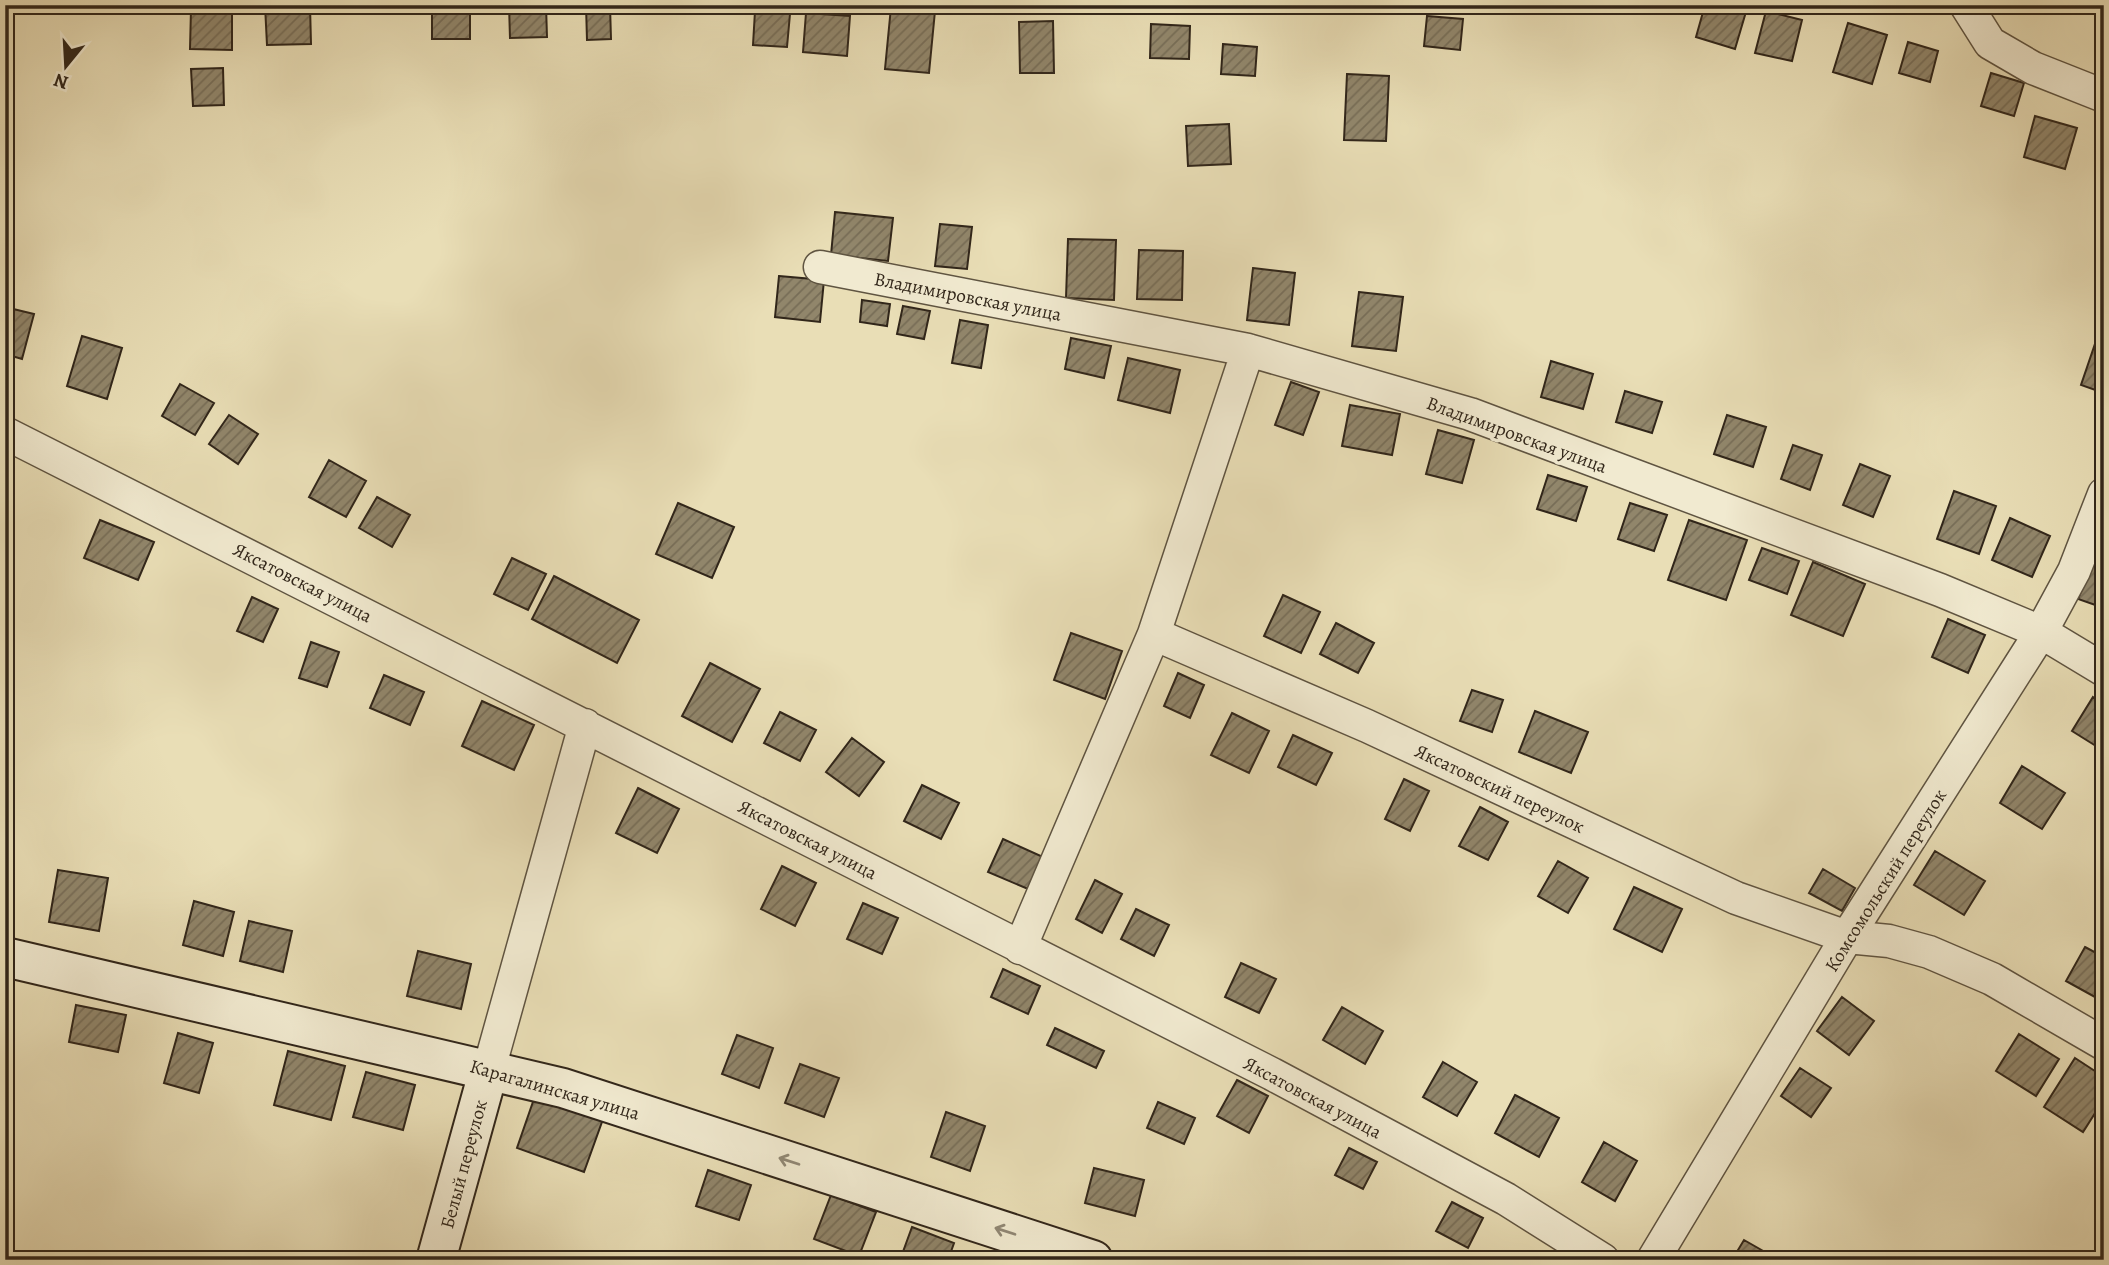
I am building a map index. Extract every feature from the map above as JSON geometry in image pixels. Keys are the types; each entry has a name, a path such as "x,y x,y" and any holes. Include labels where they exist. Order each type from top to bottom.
{"street":[{"path":"1966,5 1990,43 2033,68 2104,96"},
{"name":"Владимировская улица","path":"820,267 1248,350 1470,414 1940,590 2041,632 2104,670"},
{"path":"1020,948 1154,634 1248,350"},
{"name":"Яксатовская улица","path":"5,433 1272,1074 1506,1199 1602,1260"},
{"name":"Комсомольский переулок","path":"1653,1260 1847,937 2041,632 2074,571 2104,494"},
{"name":"Яксатовский переулок","path":"1154,634 1343,716 1735,898 1847,937 1889,941 1942,958 1992,979 2104,1044"},
{"path":"489,1069 585,725"},
{"name":"Карагалинская улица","path":"5,957 563,1088 1093,1260"},
{"name":"Белый переулок","path":"436,1260 489,1069"}],"building":[{"path":"265,5 310,5 311,44 267,45"},
{"path":"432,5 470,5 470,39 432,39"},
{"path":"509,5 546,5 547,37 510,38"},
{"path":"586,5 610,5 611,39 587,40"},
{"path":"1473,5 1521,5 1520,13 1472,8"},
{"path":"1705,5 1748,5 1735,49 1696,37"},
{"path":"891,7 935,11 929,73 885,69"},
{"path":"191,9 232,9 232,50 190,49"},
{"path":"755,11 790,14 787,47 753,45"},
{"path":"1766,11 1802,20 1792,61 1755,53"},
{"path":"806,13 850,16 847,56 803,52"},
{"path":"1427,16 1463,19 1460,50 1424,46"},
{"path":"1053,21 1054,73 1020,73 1019,22"},
{"path":"1848,23 1887,35 1872,84 1833,72"},
{"path":"1151,24 1190,26 1189,59 1150,58"},
{"path":"1908,42 1938,51 1930,82 1899,73"},
{"path":"1223,44 1257,47 1255,76 1221,74"},
{"path":"223,68 224,105 193,106 191,69"},
{"path":"1991,73 2024,83 2014,116 1981,106"},
{"path":"1347,74 1389,76 1386,141 1344,140"},
{"path":"2035,116 2077,128 2065,169 2024,157"},
{"path":"1229,124 1231,164 1188,166 1186,126"},
{"path":"835,212 893,218 888,261 831,255"},
{"path":"940,224 972,227 967,269 935,266"},
{"path":"1068,239 1116,240 1114,300 1066,298"},
{"path":"1139,250 1183,251 1182,300 1137,299"},
{"path":"1253,268 1295,273 1289,325 1247,320"},
{"path":"779,276 824,280 820,322 775,317"},
{"path":"1359,292 1403,297 1396,351 1352,346"},
{"path":"862,300 890,304 887,326 860,322"},
{"path":"903,306 930,311 924,339 897,334"},
{"path":"5,307 34,314 22,359 5,354"},
{"path":"960,320 988,325 981,368 952,363"},
{"path":"2098,335 2104,337 2104,393 2081,385"},
{"path":"82,336 122,348 107,399 67,386"},
{"path":"1071,338 1111,346 1104,378 1065,369"},
{"path":"1128,358 1180,370 1170,413 1118,400"},
{"path":"1551,361 1593,374 1583,409 1541,397"},
{"path":"1291,382 1319,392 1303,435 1275,425"},
{"path":"180,384 214,403 195,435 162,416"},
{"path":"1625,391 1662,402 1652,433 1616,422"},
{"path":"1350,405 1400,414 1392,455 1342,446"},
{"path":"229,415 258,434 238,464 209,444"},
{"path":"1727,415 1766,427 1753,467 1714,454"},
{"path":"1438,430 1474,440 1462,483 1426,474"},
{"path":"1793,445 1822,455 1810,490 1781,479"},
{"path":"329,460 366,481 346,517 309,497"},
{"path":"1860,464 1890,476 1873,517 1843,505"},
{"path":"1548,475 1587,487 1576,521 1537,509"},
{"path":"1954,491 1996,506 1979,554 1937,539"},
{"path":"377,497 410,515 392,547 359,528"},
{"path":"678,503 734,527 712,578 656,554"},
{"path":"1630,503 1667,515 1654,551 1618,539"},
{"path":"2010,518 2050,536 2032,577 1992,560"},
{"path":"100,520 154,542 138,580 84,558"},
{"path":"1689,520 1747,540 1726,600 1668,580"},
{"path":"1762,548 1799,561 1787,594 1749,580"},
{"path":"2094,557 2104,560 2104,608 2078,599"},
{"path":"512,558 546,574 528,610 494,594"},
{"path":"1813,562 1865,584 1843,636 1791,615"},
{"path":"554,576 639,620 617,663 532,619"},
{"path":"1283,595 1320,612 1301,653 1264,636"},
{"path":"252,597 278,609 263,642 237,631"},
{"path":"1948,619 1985,635 1968,673 1932,657"},
{"path":"1336,623 1374,643 1358,673 1320,654"},
{"path":"1071,633 1122,651 1105,699 1054,680"},
{"path":"311,642 339,652 327,687 299,678"},
{"path":"710,663 760,689 732,742 682,716"},
{"path":"1178,673 1204,685 1190,718 1164,706"},
{"path":"384,675 424,692 410,725 370,708"},
{"path":"1472,690 1503,700 1492,732 1460,721"},
{"path":"2093,697 2104,704 2104,751 2072,731"},
{"path":"482,701 534,725 514,770 462,746"},
{"path":"1535,711 1588,732 1571,773 1519,752"},
{"path":"780,712 816,730 800,761 764,743"},
{"path":"1232,713 1269,731 1249,773 1211,755"},
{"path":"1293,735 1332,753 1316,785 1278,767"},
{"path":"852,738 884,762 859,796 826,772"},
{"path":"2022,766 2065,793 2042,829 2000,803"},
{"path":"1404,779 1429,791 1410,831 1385,819"},
{"path":"922,785 959,803 941,839 904,821"},
{"path":"638,788 679,809 657,853 616,833"},
{"path":"1480,807 1508,822 1488,860 1459,846"},
{"path":"1003,839 1043,857 1028,889 988,872"},
{"path":"1935,851 1985,881 1964,915 1914,885"},
{"path":"1558,861 1588,878 1568,913 1538,896"},
{"path":"782,866 816,883 795,926 761,909"},
{"path":"1823,869 1855,888 1842,911 1809,893"},
{"path":"58,870 108,878 99,931 49,922"},
{"path":"1095,880 1122,894 1102,933 1076,919"},
{"path":"1634,887 1682,909 1662,952 1614,929"},
{"path":"194,901 234,912 223,956 183,945"},
{"path":"863,903 898,918 882,954 847,939"},
{"path":"1136,909 1169,925 1154,956 1121,939"},
{"path":"249,921 292,931 283,972 240,961"},
{"path":"2085,947 2104,957 2104,1002 2066,981"},
{"path":"418,951 471,964 461,1009 407,996"},
{"path":"1241,963 1276,979 1259,1013 1225,997"},
{"path":"1003,969 1040,986 1028,1014 991,997"},
{"path":"1842,997 1874,1021 1849,1055 1817,1031"},
{"path":"76,1005 126,1015 118,1052 69,1042"},
{"path":"1342,1007 1383,1031 1365,1064 1323,1040"},
{"path":"1055,1028 1104,1051 1096,1068 1047,1045"},
{"path":"178,1033 213,1043 199,1093 164,1083"},
{"path":"2019,1034 2059,1059 2036,1096 1996,1071"},
{"path":"737,1035 773,1048 759,1088 722,1074"},
{"path":"288,1051 345,1066 331,1120 274,1105"},
{"path":"2075,1058 2104,1077 2104,1099 2083,1132 2044,1107"},
{"path":"1443,1062 1477,1082 1457,1116 1423,1097"},
{"path":"800,1064 839,1078 824,1117 785,1103"},
{"path":"1800,1068 1831,1088 1811,1117 1781,1096"},
{"path":"366,1072 415,1085 403,1130 353,1117"},
{"path":"1237,1080 1268,1096 1249,1133 1217,1116"},
{"path":"1515,1095 1559,1118 1539,1157 1495,1133"},
{"path":"535,1096 603,1119 584,1172 517,1148"},
{"path":"1158,1102 1195,1118 1184,1144 1147,1128"},
{"path":"946,1112 985,1126 970,1171 931,1157"},
{"path":"1604,1142 1637,1161 1615,1201 1582,1182"},
{"path":"1349,1148 1377,1162 1363,1189 1335,1175"},
{"path":"1094,1168 1144,1180 1135,1216 1085,1203"},
{"path":"708,1170 751,1185 739,1220 696,1206"},
{"path":"831,1195 876,1212 859,1256 814,1239"},
{"path":"1452,1202 1483,1218 1468,1248 1436,1231"},
{"path":"912,1227 954,1243 948,1260 900,1260"},
{"path":"1744,1240 1779,1260 1732,1260"}]}
